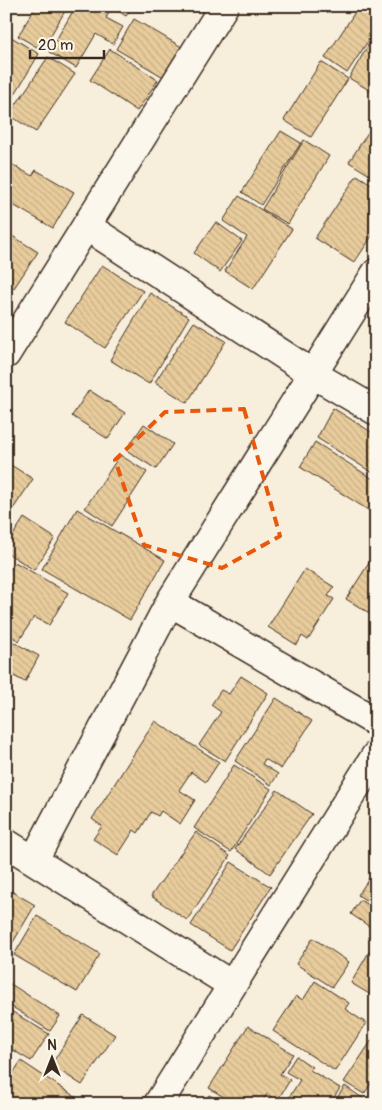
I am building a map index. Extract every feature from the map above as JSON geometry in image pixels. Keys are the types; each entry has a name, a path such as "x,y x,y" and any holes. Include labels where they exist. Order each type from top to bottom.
{"street":[{"path":"6,354 224,6"},
{"path":"86,226 313,374 376,411"},
{"path":"34,860 170,602 376,273"},
{"path":"170,602 376,722"},
{"path":"158,1104 376,755"},
{"path":"6,843 232,986"}],"highlighted area":[{"path":"244,409 280,536 222,568 144,545 115,460 165,412"}],"building":[{"path":"36,6 68,6 42,50 18,36"},
{"path":"76,6 132,7 126,16 112,7 106,18 123,27 113,44 96,34 76,68 49,52"},
{"path":"359,6 373,6 376,8 376,29 347,73 325,58"},
{"path":"134,19 185,49 167,79 116,49"},
{"path":"376,32 376,91 374,93 349,78"},
{"path":"8,35 39,54 6,109 6,38"},
{"path":"110,49 158,80 137,111 90,80"},
{"path":"48,57 75,74 36,132 9,115"},
{"path":"321,62 348,79 311,137 284,120"},
{"path":"376,120 376,179 349,162"},
{"path":"281,131 301,143 261,205 242,192"},
{"path":"304,140 329,156 288,224 262,209"},
{"path":"6,161 32,176 36,170 74,192 53,228 6,201"},
{"path":"357,175 376,187 376,230 354,263 315,238"},
{"path":"239,196 292,229 253,289 225,271 247,237 223,221"},
{"path":"216,222 242,241 220,272 194,253"},
{"path":"6,232 38,252 14,288 6,283"},
{"path":"102,265 143,291 105,348 65,322"},
{"path":"150,293 189,317 149,384 110,360"},
{"path":"194,322 226,341 187,403 155,382"},
{"path":"89,390 125,413 108,439 72,416"},
{"path":"333,408 376,435 376,475 317,438"},
{"path":"144,424 173,444 156,469 126,450"},
{"path":"315,442 376,481 376,515 300,467"},
{"path":"120,455 147,472 112,526 85,508"},
{"path":"6,462 33,479 13,509 6,504"},
{"path":"77,509 165,560 130,620 42,569"},
{"path":"24,518 55,538 34,570 6,552 6,546"},
{"path":"376,552 376,617 346,599"},
{"path":"15,562 68,593 49,625 34,617 19,641 6,633 6,576"},
{"path":"305,569 334,587 328,596 334,599 308,640 302,636 297,645 268,627"},
{"path":"6,638 39,656 25,682 6,672"},
{"path":"241,676 268,693 225,761 199,745 221,712 211,705 221,690 229,694"},
{"path":"276,698 312,721 281,769 265,759 262,764 278,774 271,785 235,761"},
{"path":"155,721 219,762 206,782 191,772 179,790 195,800 180,824 161,811 158,816 151,812 138,833 134,830 118,855 93,839 102,826 92,819"},
{"path":"234,765 271,789 231,852 194,828"},
{"path":"277,790 312,814 270,874 235,849"},
{"path":"196,832 230,856 187,920 151,896"},
{"path":"231,862 271,887 230,950 191,925"},
{"path":"376,868 376,907 358,895"},
{"path":"6,888 35,905 12,944 6,941"},
{"path":"360,900 376,910 376,931 351,914"},
{"path":"37,916 100,954 77,992 14,955"},
{"path":"313,938 349,962 332,987 296,964"},
{"path":"369,952 376,956 376,998 351,983"},
{"path":"6,981 60,1016 50,1031 6,1003"},
{"path":"315,981 349,1003 345,1009 366,1023 335,1071 273,1031 296,996 303,1000"},
{"path":"6,1008 49,1034 31,1061 6,1046"},
{"path":"83,1015 115,1035 82,1085 51,1065"},
{"path":"248,1026 293,1054 280,1074 290,1080 277,1101 267,1094 261,1104 235,1104 209,1088"},
{"path":"376,1034 376,1076 364,1094 344,1082"},
{"path":"296,1056 312,1067 310,1070 340,1088 330,1104 285,1104 300,1080 286,1072"},
{"path":"21,1061 86,1104 6,1104 6,1084"},
{"path":"345,1086 371,1104 333,1104"},
{"path":"209,1095 225,1104 204,1104"}]}
